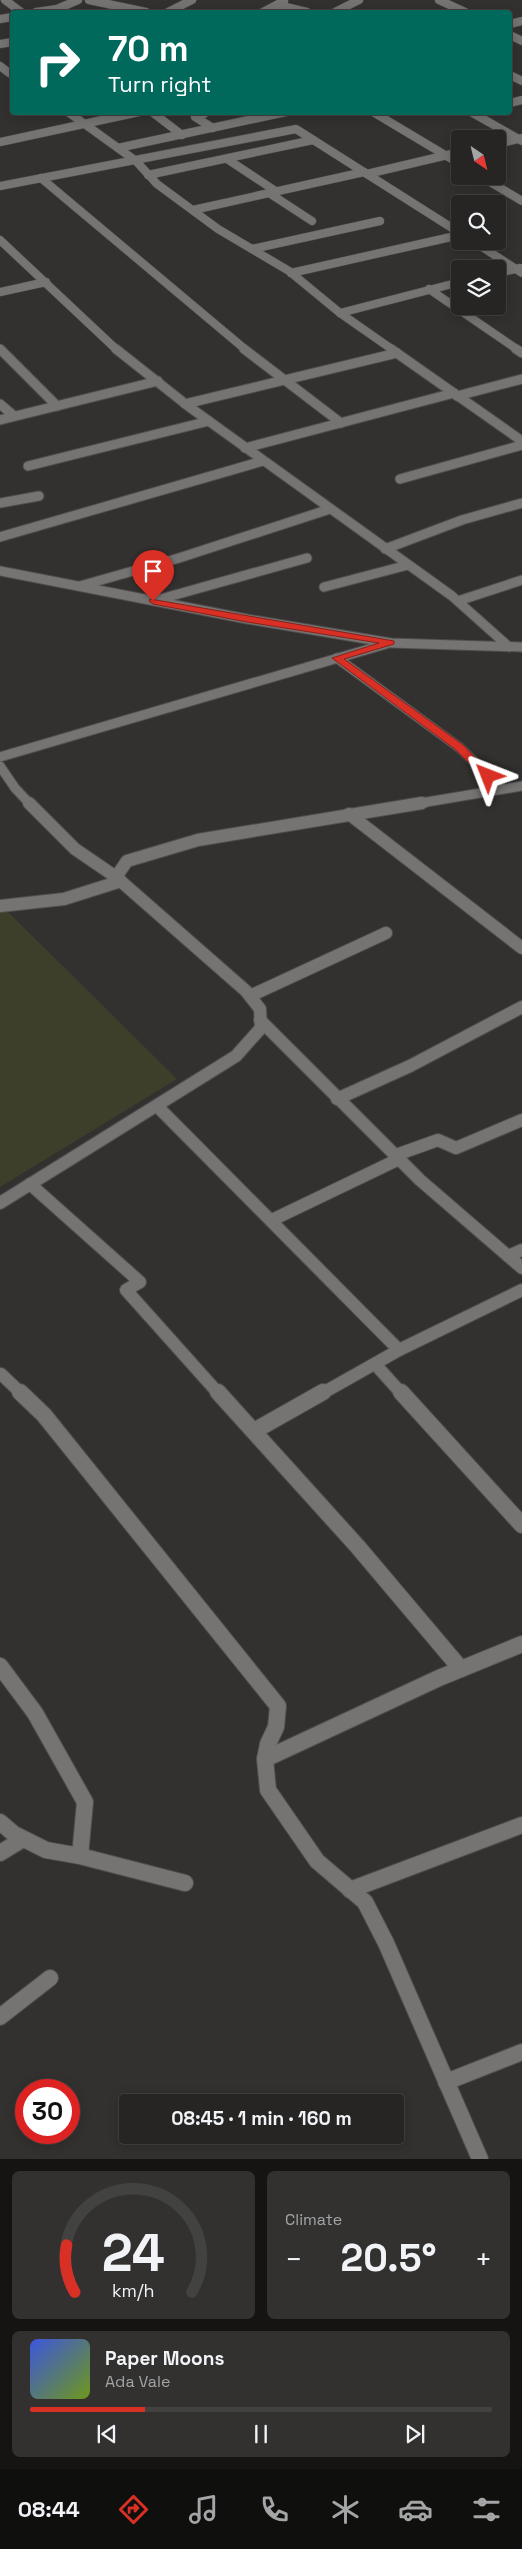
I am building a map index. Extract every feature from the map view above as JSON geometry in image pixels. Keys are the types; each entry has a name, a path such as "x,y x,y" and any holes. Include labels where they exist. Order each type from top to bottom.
{"street":[{"path":"5,0 18,10"},
{"path":"50,10 78,0"},
{"path":"89,0 136,10"},
{"path":"172,10 192,0"},
{"path":"270,0 301,10"},
{"path":"339,10 359,0"},
{"path":"440,0 461,10"},
{"path":"267,10 282,3"},
{"path":"72,115 136,161 157,184 193,210 291,273 340,313 522,441"},
{"path":"0,142 126,115"},
{"path":"156,115 182,135"},
{"path":"201,115 194,117 212,128"},
{"path":"118,148 272,115"},
{"path":"378,115 451,159"},
{"path":"477,115 521,139"},
{"path":"0,186 296,129 451,228"},
{"path":"506,142 521,139"},
{"path":"148,175 313,140"},
{"path":"193,210 451,154"},
{"path":"227,159 312,221"},
{"path":"41,178 284,380 341,423"},
{"path":"495,185 522,201"},
{"path":"252,249 380,221"},
{"path":"291,273 451,236"},
{"path":"0,240 106,341 185,404 458,601 509,647"},
{"path":"488,250 520,270"},
{"path":"506,272 520,270"},
{"path":"0,292 46,282"},
{"path":"340,313 451,284"},
{"path":"429,289 522,353"},
{"path":"0,349 57,406"},
{"path":"185,404 397,353"},
{"path":"245,448 522,378"},
{"path":"0,420 158,381"},
{"path":"0,404 14,416"},
{"path":"28,466 209,421"},
{"path":"400,479 522,445"},
{"path":"0,537 263,461"},
{"path":"0,503 39,496"},
{"path":"385,549 462,520 522,503"},
{"path":"78,586 179,558 330,509"},
{"path":"153,601 307,558"},
{"path":"324,587 408,565"},
{"path":"0,571 247,620 391,642 522,647"},
{"path":"458,601 522,580"},
{"path":"0,757 391,642"},
{"path":"336,658 460,748 502,790"},
{"path":"0,766 14,786 71,844 101,870 119,879 250,996 260,1009 261,1028 236,1056 0,1203"},
{"path":"0,906 64,899 119,879 127,861 198,840 349,814 521,788"},
{"path":"349,814 522,948"},
{"path":"250,996 386,933"},
{"path":"337,1099 410,1066 522,1007"},
{"path":"260,1020 397,1157 484,1238 522,1268"},
{"path":"157,1106 399,1350"},
{"path":"272,1220 397,1157 438,1140 456,1148 522,1120"},
{"path":"30,1184 140,1282 126,1290 358,1546 461,1669"},
{"path":"508,1256 522,1250"},
{"path":"254,1431 399,1350 522,1290"},
{"path":"375,1364 522,1525"},
{"path":"0,1374 44,1416 278,1706 276,1727 268,1744 265,1759 268,1790 317,1861 364,1902 382,1935 480,2159"},
{"path":"265,1759 461,1669 522,1644"},
{"path":"0,1666 35,1713 85,1802 80,1856"},
{"path":"0,1822 23,1839 46,1850 80,1856 185,1884"},
{"path":"350,1890 522,1825"},
{"path":"0,1853 23,1839"},
{"path":"0,2017 50,1978"},
{"path":"446,2082 522,2052"}],"green space":[{"path":"6,910 177,1079 0,1187 0,911"}],"route":[{"path":"153,601 247,620 391,642 336,658 460,748 488,776"}]}
